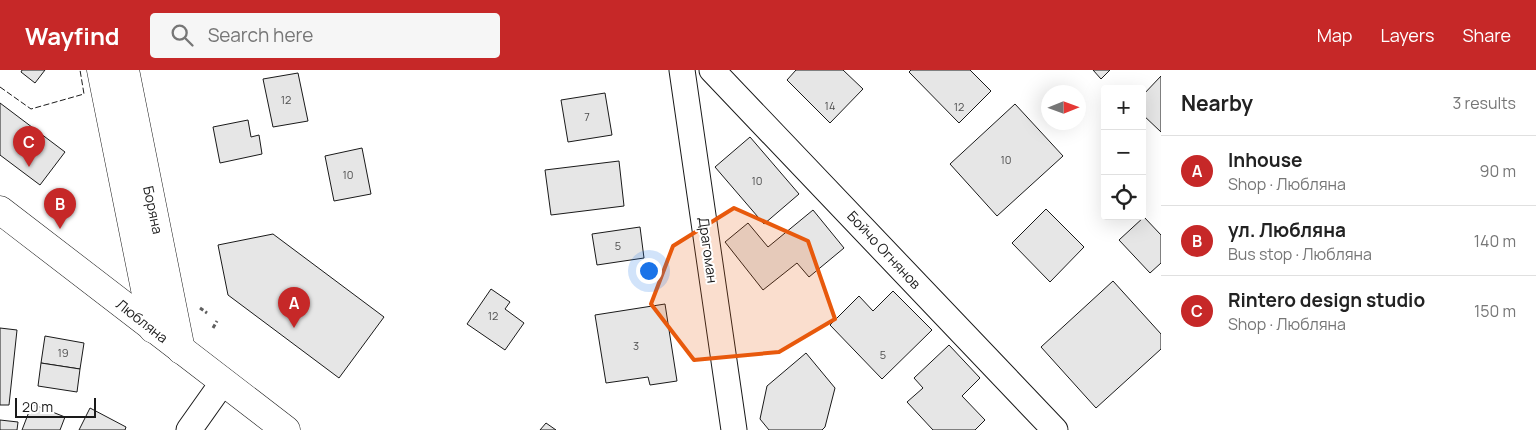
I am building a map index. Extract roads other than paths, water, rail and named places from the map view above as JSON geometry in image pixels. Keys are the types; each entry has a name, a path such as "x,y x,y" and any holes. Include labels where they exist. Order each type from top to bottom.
{"street":[{"name":"Боряна","path":"101,70 153,329"},
{"name":"Боряна","path":"125,70 181,350"},
{"name":"Драгоман","path":"682,70 734,430"},
{"name":"Бойчо Огнянов","path":"712,70 1055,430"},
{"name":"Любляна","path":"0,210 286,430"},
{"path":"188,430 222,382"}],"place":[{"name":"Rintero design studio","path":"29,167"},
{"name":"ул. Любляна","path":"60,229"},
{"name":"Inhouse","path":"294,328"}]}
